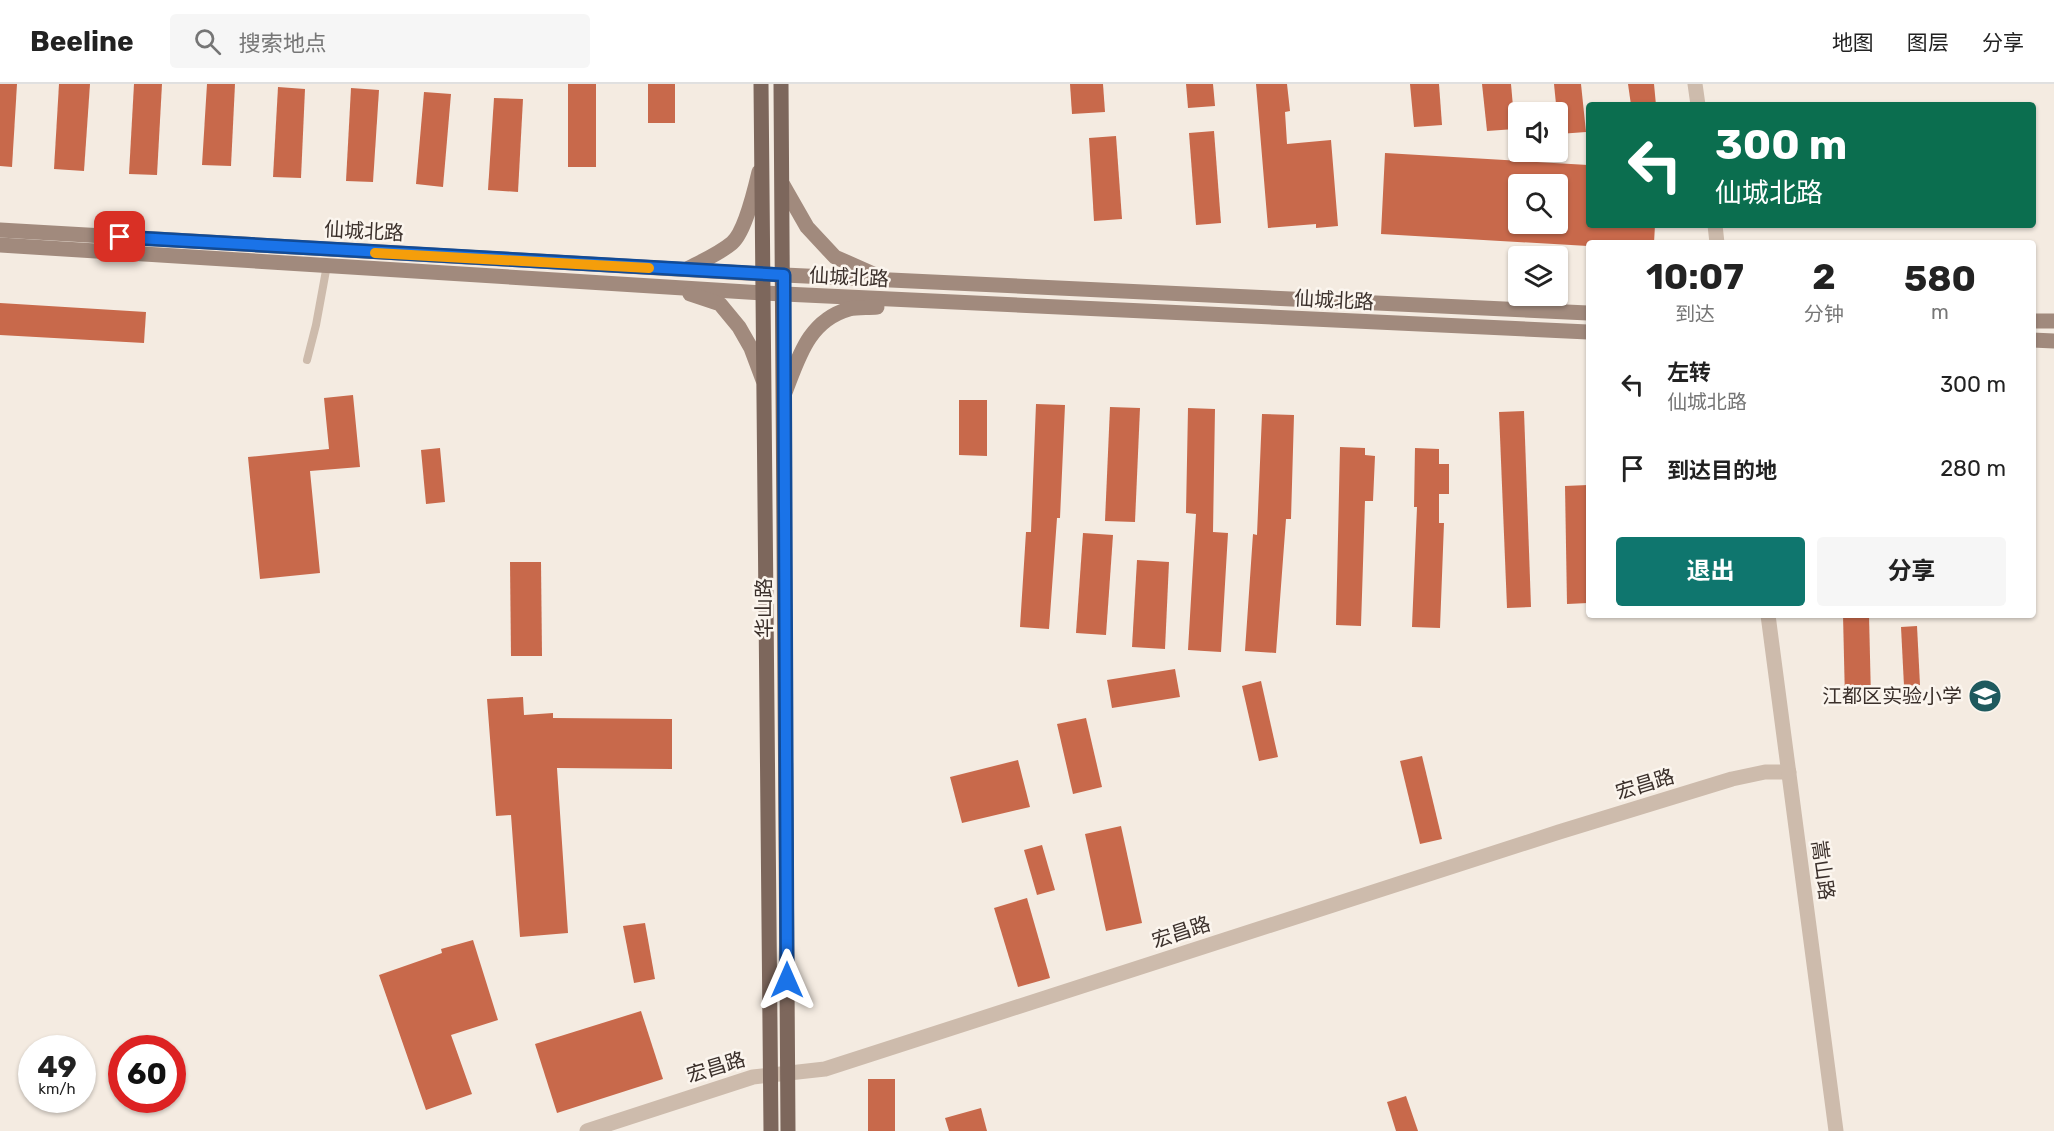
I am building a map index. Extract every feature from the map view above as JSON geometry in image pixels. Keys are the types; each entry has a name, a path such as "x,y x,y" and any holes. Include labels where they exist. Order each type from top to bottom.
{"main road":[{"path":"761,84 771,1131"},
{"name":"华山路","path":"781,84 788,1131"},
{"path":"684,270 735,242 748,212 762,164"},
{"path":"783,185 807,227 835,257 886,280"},
{"name":"仙城北路","path":"0,230 684,270 1586,313"},
{"name":"仙城北路","path":"0,245 932,303 1586,332"},
{"path":"670,287 720,304 739,327 751,348 764,382"},
{"path":"784,395 804,344 823,321 849,309 932,303"},
{"path":"2036,321 2054,321"},
{"path":"2036,340 2054,341"}],"street":[{"path":"1695,84 1698,102"},
{"name":"嵩山路","path":"1768,618 1836,1131"},
{"name":"宏昌路","path":"587,1131 753,1077 825,1069 1559,832 1732,779 1764,772 1789,772"}],"lane":[{"path":"307,360 327,265"}],"building":[{"path":"0,84 17,84 12,167 0,166"},
{"path":"59,84 90,84 84,171 54,169"},
{"path":"134,84 162,84 157,175 129,174"},
{"path":"207,84 235,84 231,166 202,165"},
{"path":"568,84 596,84 596,167 568,167"},
{"path":"648,84 675,84 675,123 648,123"},
{"path":"1070,84 1103,84 1105,112 1072,114"},
{"path":"1186,84 1213,84 1215,106 1188,108"},
{"path":"1256,84 1287,84 1290,111 1285,112 1287,144 1331,140 1338,226 1316,228 1316,224 1268,228"},
{"path":"1410,84 1439,84 1442,125 1414,127"},
{"path":"1482,84 1511,84 1513,102 1508,102 1508,130 1487,131"},
{"path":"1554,84 1581,84 1586,132 1568,133 1568,102 1556,102"},
{"path":"1628,84 1654,84 1656,102 1631,102"},
{"path":"278,87 305,89 301,178 273,177"},
{"path":"351,88 379,90 373,182 346,181"},
{"path":"424,92 451,94 443,187 416,184"},
{"path":"494,98 523,99 518,192 488,190"},
{"path":"1214,131 1221,223 1196,225 1189,133"},
{"path":"1116,136 1122,219 1094,221 1089,138"},
{"path":"1385,153 1586,165 1586,228 1655,228 1654,240 1586,240 1586,246 1381,234"},
{"path":"0,303 146,312 144,343 0,335"},
{"path":"353,395 360,467 310,471 320,573 260,579 248,457 329,449 324,398"},
{"path":"959,400 987,400 987,456 959,455"},
{"path":"1036,404 1065,405 1060,518 1057,518 1049,629 1020,627 1026,532 1031,532"},
{"path":"1110,407 1140,408 1135,522 1105,521"},
{"path":"1188,408 1215,409 1213,532 1228,533 1221,652 1188,650 1196,514 1186,513"},
{"path":"1524,411 1531,607 1507,608 1499,412"},
{"path":"1262,414 1294,415 1291,519 1286,519 1276,653 1245,651 1253,534 1257,535"},
{"path":"1340,447 1365,448 1365,455 1375,456 1373,501 1365,501 1361,626 1336,625"},
{"path":"440,448 445,502 426,504 421,450"},
{"path":"1415,448 1439,449 1439,464 1449,464 1449,494 1439,494 1439,523 1444,523 1440,628 1412,627 1417,507 1414,507"},
{"path":"1586,485 1586,603 1567,604 1565,486"},
{"path":"1083,533 1113,535 1106,635 1076,633"},
{"path":"1137,560 1169,562 1165,649 1132,647"},
{"path":"510,562 541,562 542,656 511,656"},
{"path":"1843,618 1869,618 1871,699 1845,700"},
{"path":"1917,626 1920,685 1904,686 1901,627"},
{"path":"1175,669 1180,697 1112,708 1107,680"},
{"path":"1261,681 1278,757 1259,761 1242,686"},
{"path":"523,697 524,715 553,713 553,718 672,719 672,769 557,768 568,933 520,937 511,815 496,816 487,699"},
{"path":"1086,718 1102,787 1073,794 1057,724"},
{"path":"1422,756 1442,839 1420,844 1400,761"},
{"path":"1018,760 1030,807 962,823 950,777"},
{"path":"1121,826 1142,923 1106,931 1085,834"},
{"path":"1042,845 1055,890 1037,895 1024,850"},
{"path":"1027,898 1050,978 1018,987 994,908"},
{"path":"645,923 655,979 634,983 623,926"},
{"path":"473,940 498,1020 451,1035 472,1094 426,1110 379,975 442,953 441,949"},
{"path":"641,1011 663,1079 557,1113 535,1044"},
{"path":"868,1079 895,1079 895,1131 868,1131"},
{"path":"1406,1096 1418,1131 1396,1131 1387,1102"},
{"path":"981,1108 987,1131 949,1131 945,1118"}],"slow traffic":[{"path":"375,253 649,268"}],"place":[{"name":"江都区实验小学","path":"1985,696"}],"route":[{"path":"120,237 454,258 784,275 787,980"}]}
